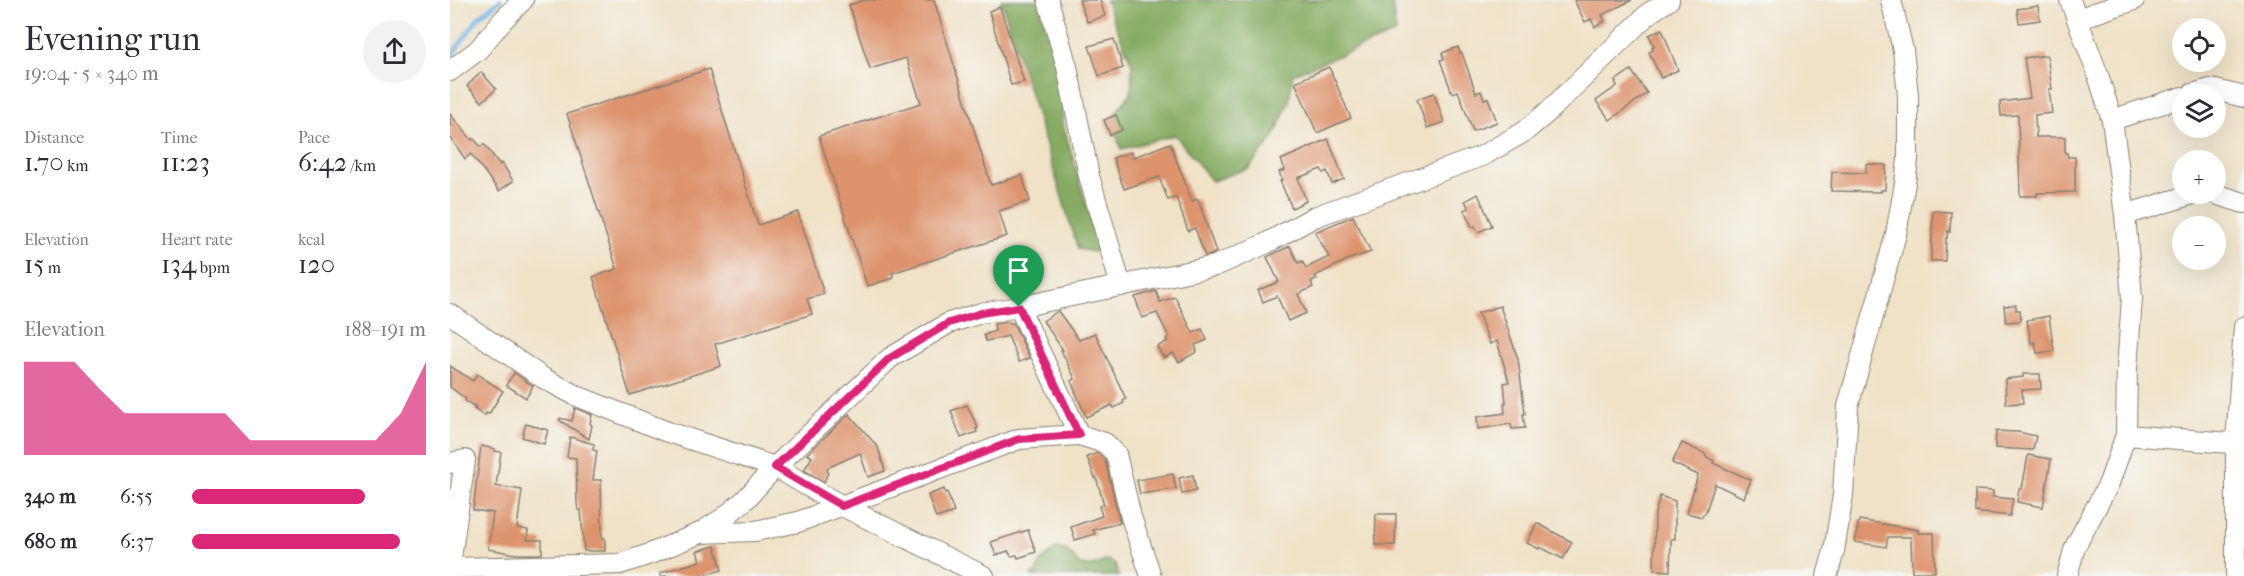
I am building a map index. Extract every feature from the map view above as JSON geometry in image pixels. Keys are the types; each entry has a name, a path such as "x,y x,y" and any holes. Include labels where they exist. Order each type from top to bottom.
{"street":[{"path":"450,71 478,50 523,0"},
{"path":"1048,0 1067,67 1089,176 1121,286"},
{"path":"450,463 465,460 458,569 620,564 650,554 700,533 722,519 745,500 775,467 890,358 949,323 981,313 1206,268 1235,258 1314,217 1482,156 1524,132 1550,111 1649,13 1669,0"},
{"path":"1827,576 1842,504 1848,406 1894,244 1908,160 1908,95 1903,51 1892,0"},
{"path":"2067,576 2074,547 2109,483 2127,435 2127,369 2132,298 2125,215 2112,120 2070,0"},
{"path":"2077,19 2134,0"},
{"path":"2226,92 2244,97"},
{"path":"2112,120 2172,101"},
{"path":"2226,197 2244,203"},
{"path":"2125,215 2172,200"},
{"path":"1019,307 1079,435"},
{"path":"450,314 543,378 577,396 665,431 775,467 842,506 984,576"},
{"path":"2236,576 2244,327"},
{"path":"700,533 755,531 798,522 1019,439 1079,435 1105,443 1116,454 1131,517 1151,576"},
{"path":"2127,435 2240,444"}],"green space":[{"path":"1001,0 1038,0 1061,80 1063,124 1100,253 1078,249"},
{"path":"1105,0 1395,0 1392,1 1396,33 1293,74 1289,102 1274,137 1249,168 1212,181 1175,135 1121,149 1111,119 1131,93 1132,64"},
{"path":"1056,548 1068,551 1080,565 1092,566 1108,560 1115,564 1119,576 1031,576 1036,572 1042,560"}],"building":[{"path":"865,0 934,0 991,185 1022,175 1030,201 999,211 1007,236 892,273 894,278 867,286 819,136 921,103 906,58 870,69 849,5"},
{"path":"1079,0 1100,0 1105,16 1087,22"},
{"path":"1574,0 1632,0 1602,15 1605,21 1595,27 1591,19 1585,22"},
{"path":"2038,6 2040,20 2019,23 2017,9"},
{"path":"1000,7 1024,82 1011,85 989,11"},
{"path":"1662,29 1678,70 1661,78 1649,52 1654,46 1649,35"},
{"path":"1114,39 1123,68 1099,76 1089,46"},
{"path":"1458,47 1476,93 1481,91 1484,99 1488,98 1497,122 1473,131 1458,91 1452,93 1440,60 1444,59 1442,53"},
{"path":"2047,55 2052,89 2049,89 2052,113 2035,115 2036,137 2065,137 2065,153 2068,157 2075,157 2075,192 2020,196 2018,115 2001,116 2000,102 2030,98 2024,58"},
{"path":"1329,67 1351,118 1317,133 1295,82"},
{"path":"709,69 758,225 798,212 824,294 807,299 812,314 715,344 721,366 630,395 593,277 617,269 567,114"},
{"path":"1631,70 1647,93 1610,120 1596,101 1617,86 1615,81"},
{"path":"481,72 496,89 482,102 467,86"},
{"path":"1434,93 1444,122 1427,128 1417,99"},
{"path":"450,114 472,140 473,138 481,147 484,144 500,165 502,163 513,181 499,191 471,154 465,159 450,137"},
{"path":"1116,115 1122,130 1110,135 1104,120"},
{"path":"1328,139 1344,179 1332,184 1327,171 1323,173 1321,169 1298,178 1306,201 1292,208 1280,181 1282,180 1279,172 1285,170 1281,160"},
{"path":"1170,143 1192,201 1198,199 1216,252 1211,255 1205,256 1195,228 1188,231 1176,197 1168,200 1159,177 1124,189 1113,158 1131,152 1132,158"},
{"path":"1866,164 1886,165 1885,190 1881,192 1831,191 1832,172 1866,173"},
{"path":"1478,194 1492,226 1478,232 1475,226 1472,227 1464,210 1469,208 1465,201"},
{"path":"1933,211 1951,212 1950,232 1948,231 1946,238 1945,261 1931,261"},
{"path":"1353,216 1371,252 1349,259 1315,276 1317,279 1311,281 1313,287 1298,294 1306,313 1288,321 1277,296 1263,302 1258,290 1279,282 1267,257 1290,246 1298,263 1302,261 1306,268 1329,257 1315,232"},
{"path":"1156,291 1160,302 1175,297 1193,333 1202,329 1207,340 1195,345 1197,351 1179,362 1173,353 1164,358 1157,347 1168,341 1166,339 1169,337 1157,313 1142,318 1135,297"},
{"path":"2016,305 2016,310 2020,310 2021,321 2006,322 2004,306"},
{"path":"1500,306 1518,359 1525,428 1512,429 1511,424 1478,429 1477,417 1505,413 1504,383 1509,382 1497,341 1490,344 1478,313"},
{"path":"1058,311 1079,340 1095,333 1126,399 1124,403 1114,408 1112,405 1086,417 1071,381 1075,379 1061,350 1063,350 1043,321"},
{"path":"2049,316 2054,351 2037,353 2035,342 2031,343 2027,320"},
{"path":"1010,322 1010,324 1013,323 1030,358 1019,362 1008,336 986,341 984,335 995,331 994,324"},
{"path":"450,366 473,381 477,374 503,391 489,414 486,413 485,416 474,409 476,407 465,401 466,399 450,387"},
{"path":"514,373 533,386 526,398 506,385"},
{"path":"2023,374 2040,374 2041,389 2022,390 2023,403 2006,404 2005,379 2023,377"},
{"path":"967,405 978,428 977,432 961,438 951,411"},
{"path":"575,408 592,415 589,439 559,420 560,418 572,421"},
{"path":"849,414 878,447 885,471 868,477 860,453 827,468 828,473 824,482 804,470 812,457 807,454"},
{"path":"526,424 548,430 544,444 522,437"},
{"path":"1996,431 2036,436 2033,450 1995,448"},
{"path":"570,437 594,444 593,450 597,451 593,480 601,480 602,538 605,538 605,551 584,551 581,510 578,510 577,504 576,458 567,457"},
{"path":"1682,443 1706,454 1705,456 1714,461 1713,463 1751,480 1744,498 1715,484 1705,514 1702,517 1687,513 1698,475 1672,463"},
{"path":"481,446 501,452 496,486 522,490 517,528 528,530 527,540 542,540 542,554 516,554 488,549 493,513 473,510"},
{"path":"1097,453 1105,460 1120,523 1093,530 1095,534 1075,540 1071,527 1102,516 1099,506 1104,505 1096,477 1087,457"},
{"path":"2028,455 2051,459 2043,507 2017,502 2019,489 2022,489"},
{"path":"1173,474 1176,489 1140,494 1137,480"},
{"path":"1193,475 1196,491 1182,494 1179,478"},
{"path":"944,489 954,512 936,518 928,495"},
{"path":"1975,490 1993,491 1993,497 2013,499 2010,516 1975,512"},
{"path":"1660,496 1675,501 1675,539 1671,539 1670,571 1654,570 1655,513"},
{"path":"1376,514 1396,514 1395,545 1375,545"},
{"path":"1859,520 1918,530 1918,533 1934,533 1935,572 1912,572 1911,537 1888,537 1886,547 1855,542"},
{"path":"1537,523 1572,542 1563,559 1527,543"},
{"path":"1028,530 1036,552 1018,558 1017,555 1011,556 1008,551 996,555 991,542"},
{"path":"715,546 722,570 700,576 660,576 660,573 700,561 697,551"}],"waterway":[{"path":"450,58 478,18 500,0"}],"route":[{"path":"1019,307 1079,435 1019,439 932,474 866,495 842,506 775,467 890,358 949,323 981,313 1019,307"}]}
